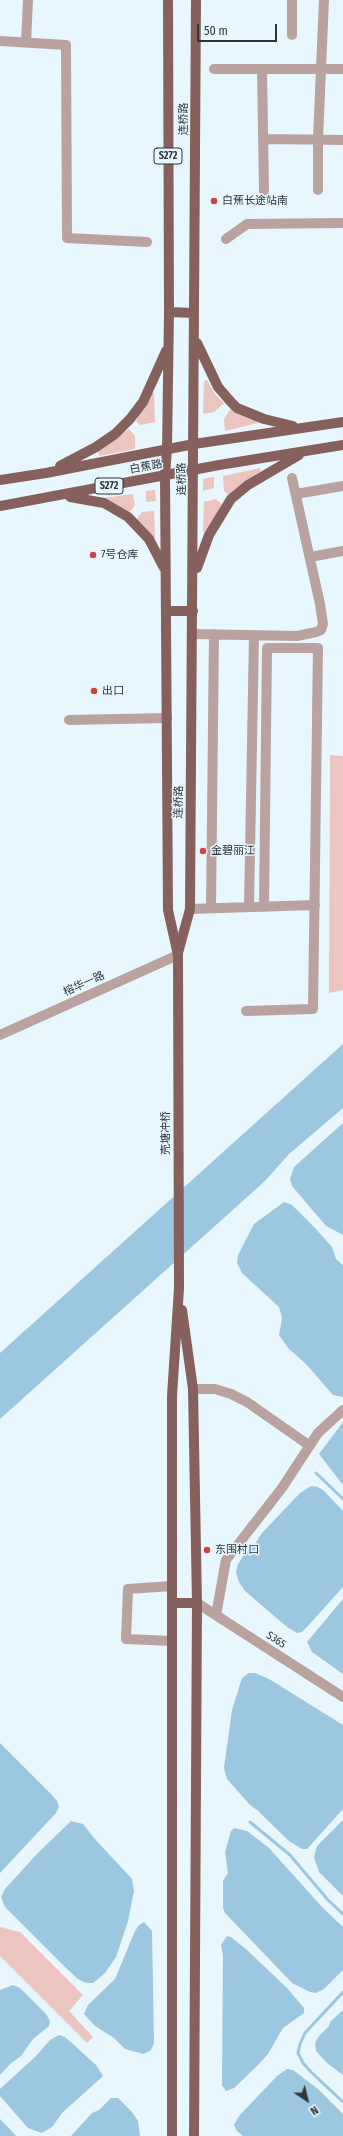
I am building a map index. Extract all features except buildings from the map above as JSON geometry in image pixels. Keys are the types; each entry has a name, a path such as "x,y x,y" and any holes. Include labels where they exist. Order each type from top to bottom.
{"main road":[{"name":"连桥路","path":"168,0 169,312 167,449 165,476 167,574 168,910 178,955 178,979"},
{"name":"连桥路","path":"178,955 190,909 194,581 193,470 196,0"},
{"path":"169,312 194,313"},
{"path":"194,336 209,371 224,395 237,408 282,425 303,428"},
{"path":"46,473 84,454 116,434 143,402 168,347"},
{"path":"194,444 343,422"},
{"name":"S272","path":"0,480 46,473 194,444"},
{"name":"白蕉路","path":"0,506 343,444"},
{"path":"194,581 200,555 209,535 231,500 265,473 307,451"},
{"path":"54,496 80,497 104,503 117,509 135,523 149,539 167,574"},
{"path":"167,611 193,611"},
{"name":"壳塘冲桥","path":"178,979 179,1288"},
{"path":"179,1288 193,1389 197,1603 194,2136"},
{"path":"172,2136 172,1396 179,1288"},
{"path":"172,1603 197,1603"}],"street":[{"path":"26,42 28,0"},
{"path":"292,0 292,36"},
{"path":"318,190 318,139 324,0"},
{"path":"0,41 66,45 67,238 147,242"},
{"path":"214,69 343,69"},
{"path":"262,69 264,191"},
{"path":"264,139 343,140"},
{"path":"226,239 247,224 343,223"},
{"path":"193,634 297,636 321,630 323,624 320,604 292,478"},
{"path":"296,494 343,486"},
{"path":"310,557 343,551"},
{"path":"211,908 214,634"},
{"path":"249,907 254,635"},
{"path":"246,1011 313,1009 318,648 267,648 264,907"},
{"path":"69,720 167,718"},
{"path":"190,909 315,905"},
{"name":"榕华一路","path":"0,1035 178,955"},
{"path":"193,1389 215,1389 231,1394 247,1402 310,1446"},
{"path":"216,1616 226,1560 282,1488 318,1433 343,1410"},
{"path":"172,1586 128,1588 126,1639 172,1641"},
{"name":"S365","path":"197,1603 343,1697"}],"shaded area":[{"path":"207,380 215,394 224,403 214,412 203,414 204,381"},
{"path":"152,392 154,393 155,422 140,425 136,421"},
{"path":"231,408 258,421 258,423 225,431 224,419"},
{"path":"129,429 135,436 135,449 99,456 98,452"},
{"path":"260,468 261,471 244,483 230,496 224,491 223,476"},
{"path":"214,477 214,488 203,491 203,479"},
{"path":"155,490 156,501 146,502 146,491"},
{"path":"133,494 135,505 129,513 104,498"},
{"path":"215,499 222,504 207,532 203,532 204,502"},
{"path":"154,511 155,538 151,539 136,520 142,512"},
{"path":"330,755 343,756 343,990 329,993"},
{"path":"0,1927 20,1932 83,1995 69,2011 93,2037 87,2043 0,1956"}],"water":[{"path":"343,1044 343,1108 289,1154 265,1181 0,1419 0,1353"},
{"path":"343,1123 343,1235 326,1226 292,1186 290,1179 294,1167"},
{"path":"284,1202 292,1205 315,1228 332,1247 336,1259 343,1265 343,1397 333,1395 306,1364 288,1348 279,1335 282,1318 279,1307 242,1273 237,1263 238,1255 254,1224"},
{"path":"343,1422 343,1485 319,1454"},
{"path":"311,1486 318,1487 324,1491 343,1511 343,1587 302,1632 297,1633 287,1627 245,1591 239,1582 236,1572 238,1564 244,1555 255,1544 262,1533 300,1493"},
{"path":"343,1599 343,1674 312,1652 307,1642"},
{"path":"249,1673 255,1673 269,1679 343,1725 343,1809 307,1849 302,1849 289,1841 250,1805 227,1779 224,1768 232,1710 242,1678"},
{"path":"0,1743 51,1794 57,1801 59,1807 56,1813 0,1873"},
{"path":"343,1820 343,1896 319,1872 314,1857 317,1846"},
{"path":"71,1821 83,1824 132,1879 134,1891 128,1921 116,1957 105,1973 93,1983 86,1983 78,1979 65,1967 5,1907 1,1897 5,1889 36,1855"},
{"path":"234,1828 247,1831 269,1848 322,1907 343,1927 343,1970 324,1989 316,1993 310,1992 292,1983 225,1913 223,1908 223,1881 228,1873 225,1852 231,1831"},
{"path":"144,1922 152,1931 154,2043 151,2050 144,2054 125,2049 114,2038 95,2026 84,2014 88,2005 115,1979 135,1931 139,1925"},
{"path":"227,1936 231,1937 247,1950 287,1988 304,2008 304,2013 283,2028 268,2054 257,2066 234,2088 226,2091 222,2085 223,1955 221,1945"},
{"path":"13,1985 20,1988 46,2014 50,2021 49,2026 33,2039 21,2056 10,2064 0,2075 0,1990"},
{"path":"343,2010 343,2075 327,2063 316,2051 315,2043 319,2036 329,2026 330,2022"},
{"path":"59,2035 65,2037 96,2065 103,2076 62,2113 52,2127 42,2133 28,2128 0,2096 0,2089 36,2056 50,2040"},
{"path":"287,2069 293,2070 318,2089 343,2114 343,2136 243,2136 237,2131 234,2125 239,2116 277,2076"},
{"path":"111,2098 118,2098 132,2112 138,2121 140,2136 71,2136 92,2113 99,2110"},
{"path":"0,2119 9,2128 16,2136 0,2136"}],"waterway":[{"path":"316,1473 343,1499"},
{"path":"250,1822 290,1855 328,1900 343,1914"},
{"path":"343,1992 305,2033 298,2053 303,2063 311,2072 343,2102"}],"place":[{"name":"白蕉长途站南","path":"214,201"},
{"name":"7号仓库","path":"93,555"},
{"name":"出口","path":"94,691"},
{"name":"金碧丽江","path":"203,851"},
{"name":"东围村口","path":"207,1550"}]}
